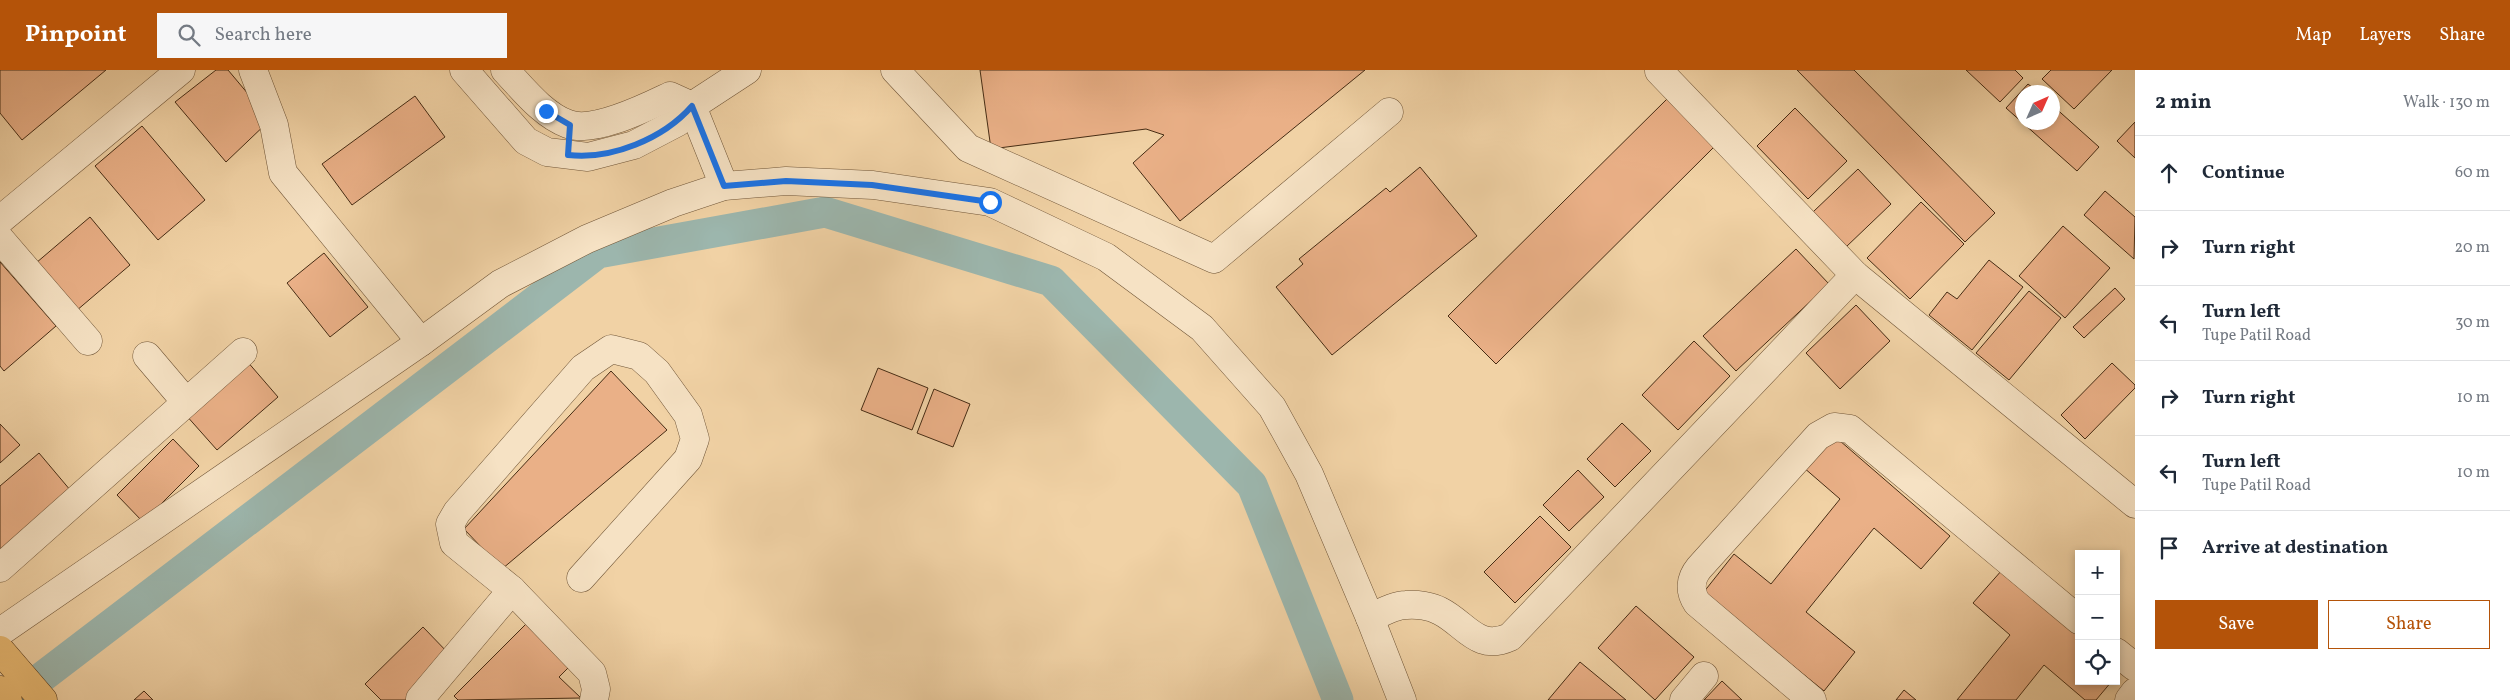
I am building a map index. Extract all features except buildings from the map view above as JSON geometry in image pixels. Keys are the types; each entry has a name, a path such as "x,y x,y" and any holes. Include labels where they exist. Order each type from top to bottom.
{"main road":[{"path":"0,650 43,700"},
{"path":"0,690 8,700"}],"street":[{"path":"0,220 182,70"},
{"path":"253,70 274,125 282,173 421,342"},
{"path":"464,70 526,141 546,152 588,157 634,145 678,122 692,106 746,70"},
{"path":"505,70 546,111 570,125 592,124 623,118 670,96 692,106 724,186"},
{"path":"895,70 968,148 1214,258 1389,112"},
{"path":"1659,71 1855,275 2135,504"},
{"path":"568,155 570,125"},
{"path":"0,632 421,342 500,284 587,239 724,186 786,181 872,185 990,202 1106,257 1202,328 1272,407 1309,474 1370,618 1402,700"},
{"path":"0,239 88,340"},
{"path":"1370,618 1404,605 1420,605 1440,610 1482,641 1490,643 1500,642 1510,637 1855,275"},
{"path":"581,578 688,459 695,440 688,415 657,372 639,356 611,349 583,368 457,512 450,524 454,543 512,590 592,673 596,689 594,700"},
{"path":"0,568 243,352"},
{"path":"147,356 186,402"},
{"path":"1812,700 1697,603 1691,588 1693,575 1698,568 1818,436 1834,427 1850,429 2075,617"},
{"path":"420,700 512,590"},
{"path":"2120,655 2135,668"},
{"path":"1684,700 1704,676"},
{"path":"2129,700 2135,692"}],"waterway":[{"path":"12,700 598,253 825,212 1051,281 1252,485 1338,700"}],"route":[{"path":"546,111 570,125 568,155 588,157 634,145 678,122 692,106 724,186 786,181 872,185 990,202"}]}
